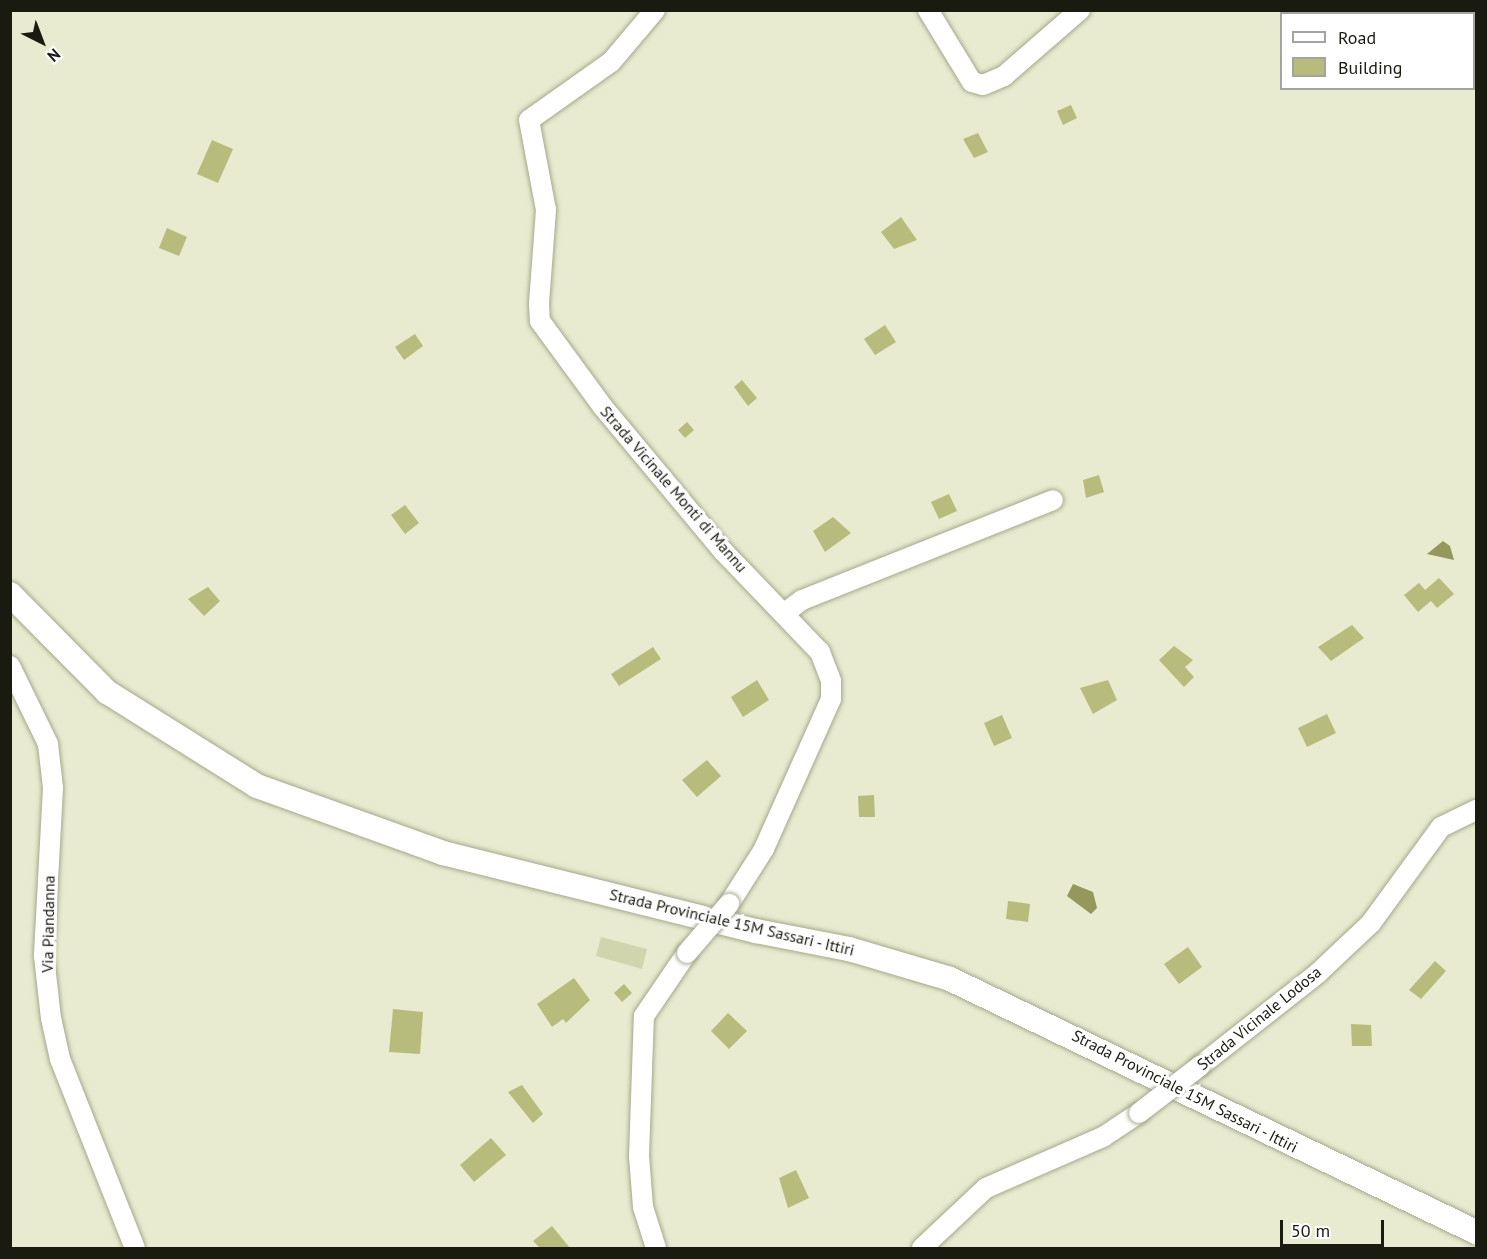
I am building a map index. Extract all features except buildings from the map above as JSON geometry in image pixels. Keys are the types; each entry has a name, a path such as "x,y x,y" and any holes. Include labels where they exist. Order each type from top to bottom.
{"main road":[{"name":"Strada Provinciale 15M Sassari - Ittiri","path":"10,594 107,692 257,786 443,853 756,931 849,949 950,979 1476,1232"}],"street":[{"name":"Strada Vicinale Monti di Mannu","path":"655,10 611,62 529,120 546,210 540,321 603,407 723,550 786,612 820,652 831,681 831,699 764,849 729,904 687,953 644,1016 639,1156 643,1207 656,1248"},
{"path":"928,10 972,82 983,85 1004,76 1080,10"},
{"path":"786,612 802,600 1053,500"},
{"name":"Via Piandanna","path":"10,666 48,744 53,788 44,956 51,1018 60,1059 135,1248"},
{"name":"Strada Vicinale Lodosa","path":"922,1248 986,1188 1103,1137 1139,1113 1318,973 1371,922 1441,827 1476,810"}],"shaded area":[{"path":"1443,541 1450,546 1454,560 1427,554"},
{"path":"1073,884 1093,892 1097,908 1091,914 1067,896"},
{"path":"601,937 647,949 642,969 596,956"}]}
